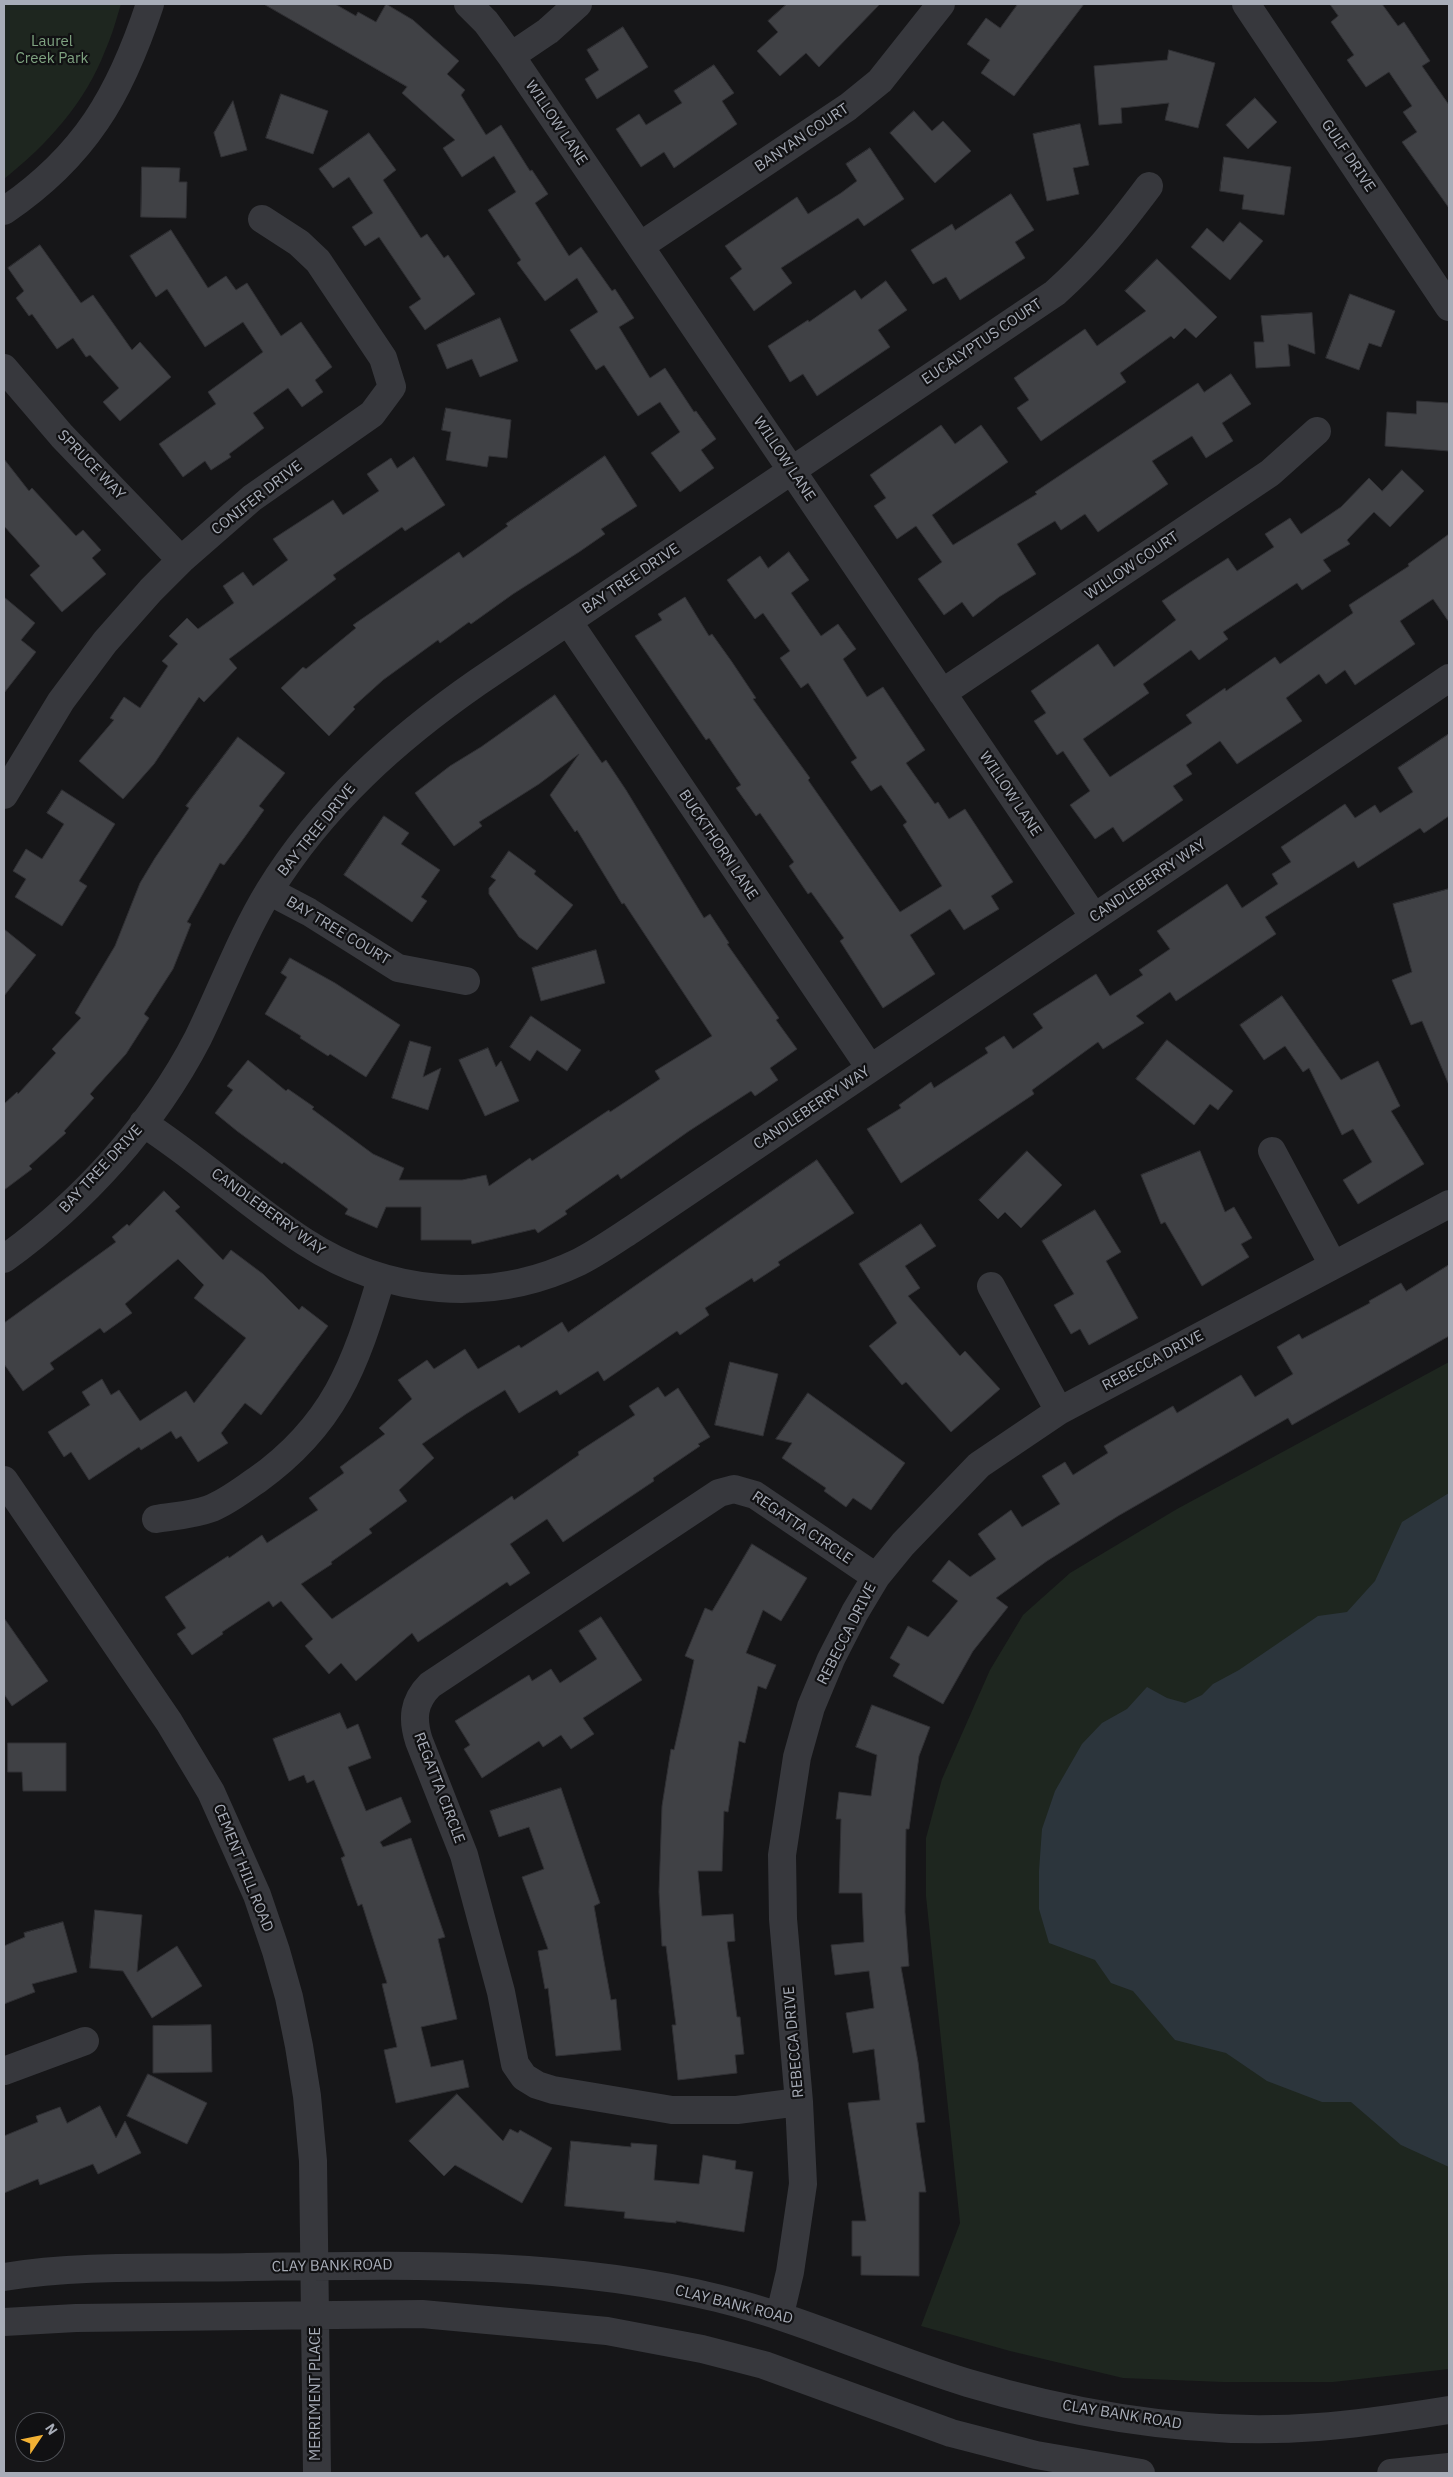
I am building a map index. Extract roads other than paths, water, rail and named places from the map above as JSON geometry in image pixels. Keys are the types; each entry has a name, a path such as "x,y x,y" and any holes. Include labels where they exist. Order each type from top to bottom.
{"street":[{"path":"4,211 55,171 82,142 105,110 126,70 150,4"},
{"name":"WILLOW LANE","path":"468,4 486,22 511,56 1094,917"},
{"path":"511,56 548,31 578,4"},
{"name":"BANYAN COURT","path":"640,246 848,107 880,81 940,4"},
{"name":"GULF DRIVE","path":"1246,4 1449,307"},
{"name":"EUCALYPTUS COURT","path":"792,471 1055,292 1086,265 1113,235 1148,186"},
{"name":"CONIFER DRIVE","path":"4,795 61,701 105,642 181,560 252,498 372,414 392,387 384,358 318,261 299,243 262,220"},
{"name":"SPRUCE WAY","path":"4,368 62,436 181,560"},
{"name":"WILLOW COURT","path":"942,693 1270,473 1317,431"},
{"name":"BAY TREE DRIVE","path":"4,1259 29,1241 88,1187 143,1123 168,1088 197,1039 269,890 304,842 346,790 390,748 433,713 792,471"},
{"name":"BUCKTHORN LANE","path":"568,621 870,1068"},
{"name":"CANDLEBERRY WAY","path":"143,1123 174,1143 304,1242 340,1263 381,1279 422,1287 468,1291 526,1282 579,1262 638,1225 1449,678"},
{"name":"BAY TREE COURT","path":"269,890 309,912 398,968 466,982"},
{"path":"1272,1151 1333,1266"},
{"name":"REBECCA DRIVE","path":"780,2314 790,2272 803,2184 799,2102 783,1919 782,1855 789,1798 797,1757 811,1707 835,1651 876,1577 903,1544 980,1465 1059,1411 1449,1204"},
{"path":"156,1519 208,1509 236,1494 266,1474 303,1442 330,1408 353,1365 381,1279"},
{"path":"991,1286 1059,1411"},
{"name":"CEMENT HILL ROAD","path":"4,1480 169,1722 211,1792 257,1895 289,1997 304,2076 312,2161 316,2314"},
{"name":"REGATTA CIRCLE","path":"799,2102 737,2110 672,2110 553,2090 537,2085 524,2077 515,2064 510,2049 501,1992 464,1855 414,1725 415,1708 420,1695 430,1685 719,1493 734,1489 744,1490 755,1495 876,1577"},
{"path":"4,2071 85,2041"},
{"name":"CLAY BANK ROAD","path":"4,2277 104,2270 315,2265 518,2268 614,2278 713,2297 780,2314 967,2382 1048,2404 1128,2419 1260,2429 1314,2428 1449,2410"},
{"path":"4,2322 316,2314 422,2314 607,2330 692,2347 764,2365 951,2433 1036,2455 1141,2473"},
{"name":"MERRIMENT PLACE","path":"316,2314 317,2473"},
{"path":"1391,2473 1449,2467"}],"park label":[{"name":"Laurel Creek Park","path":"52,50"}]}
